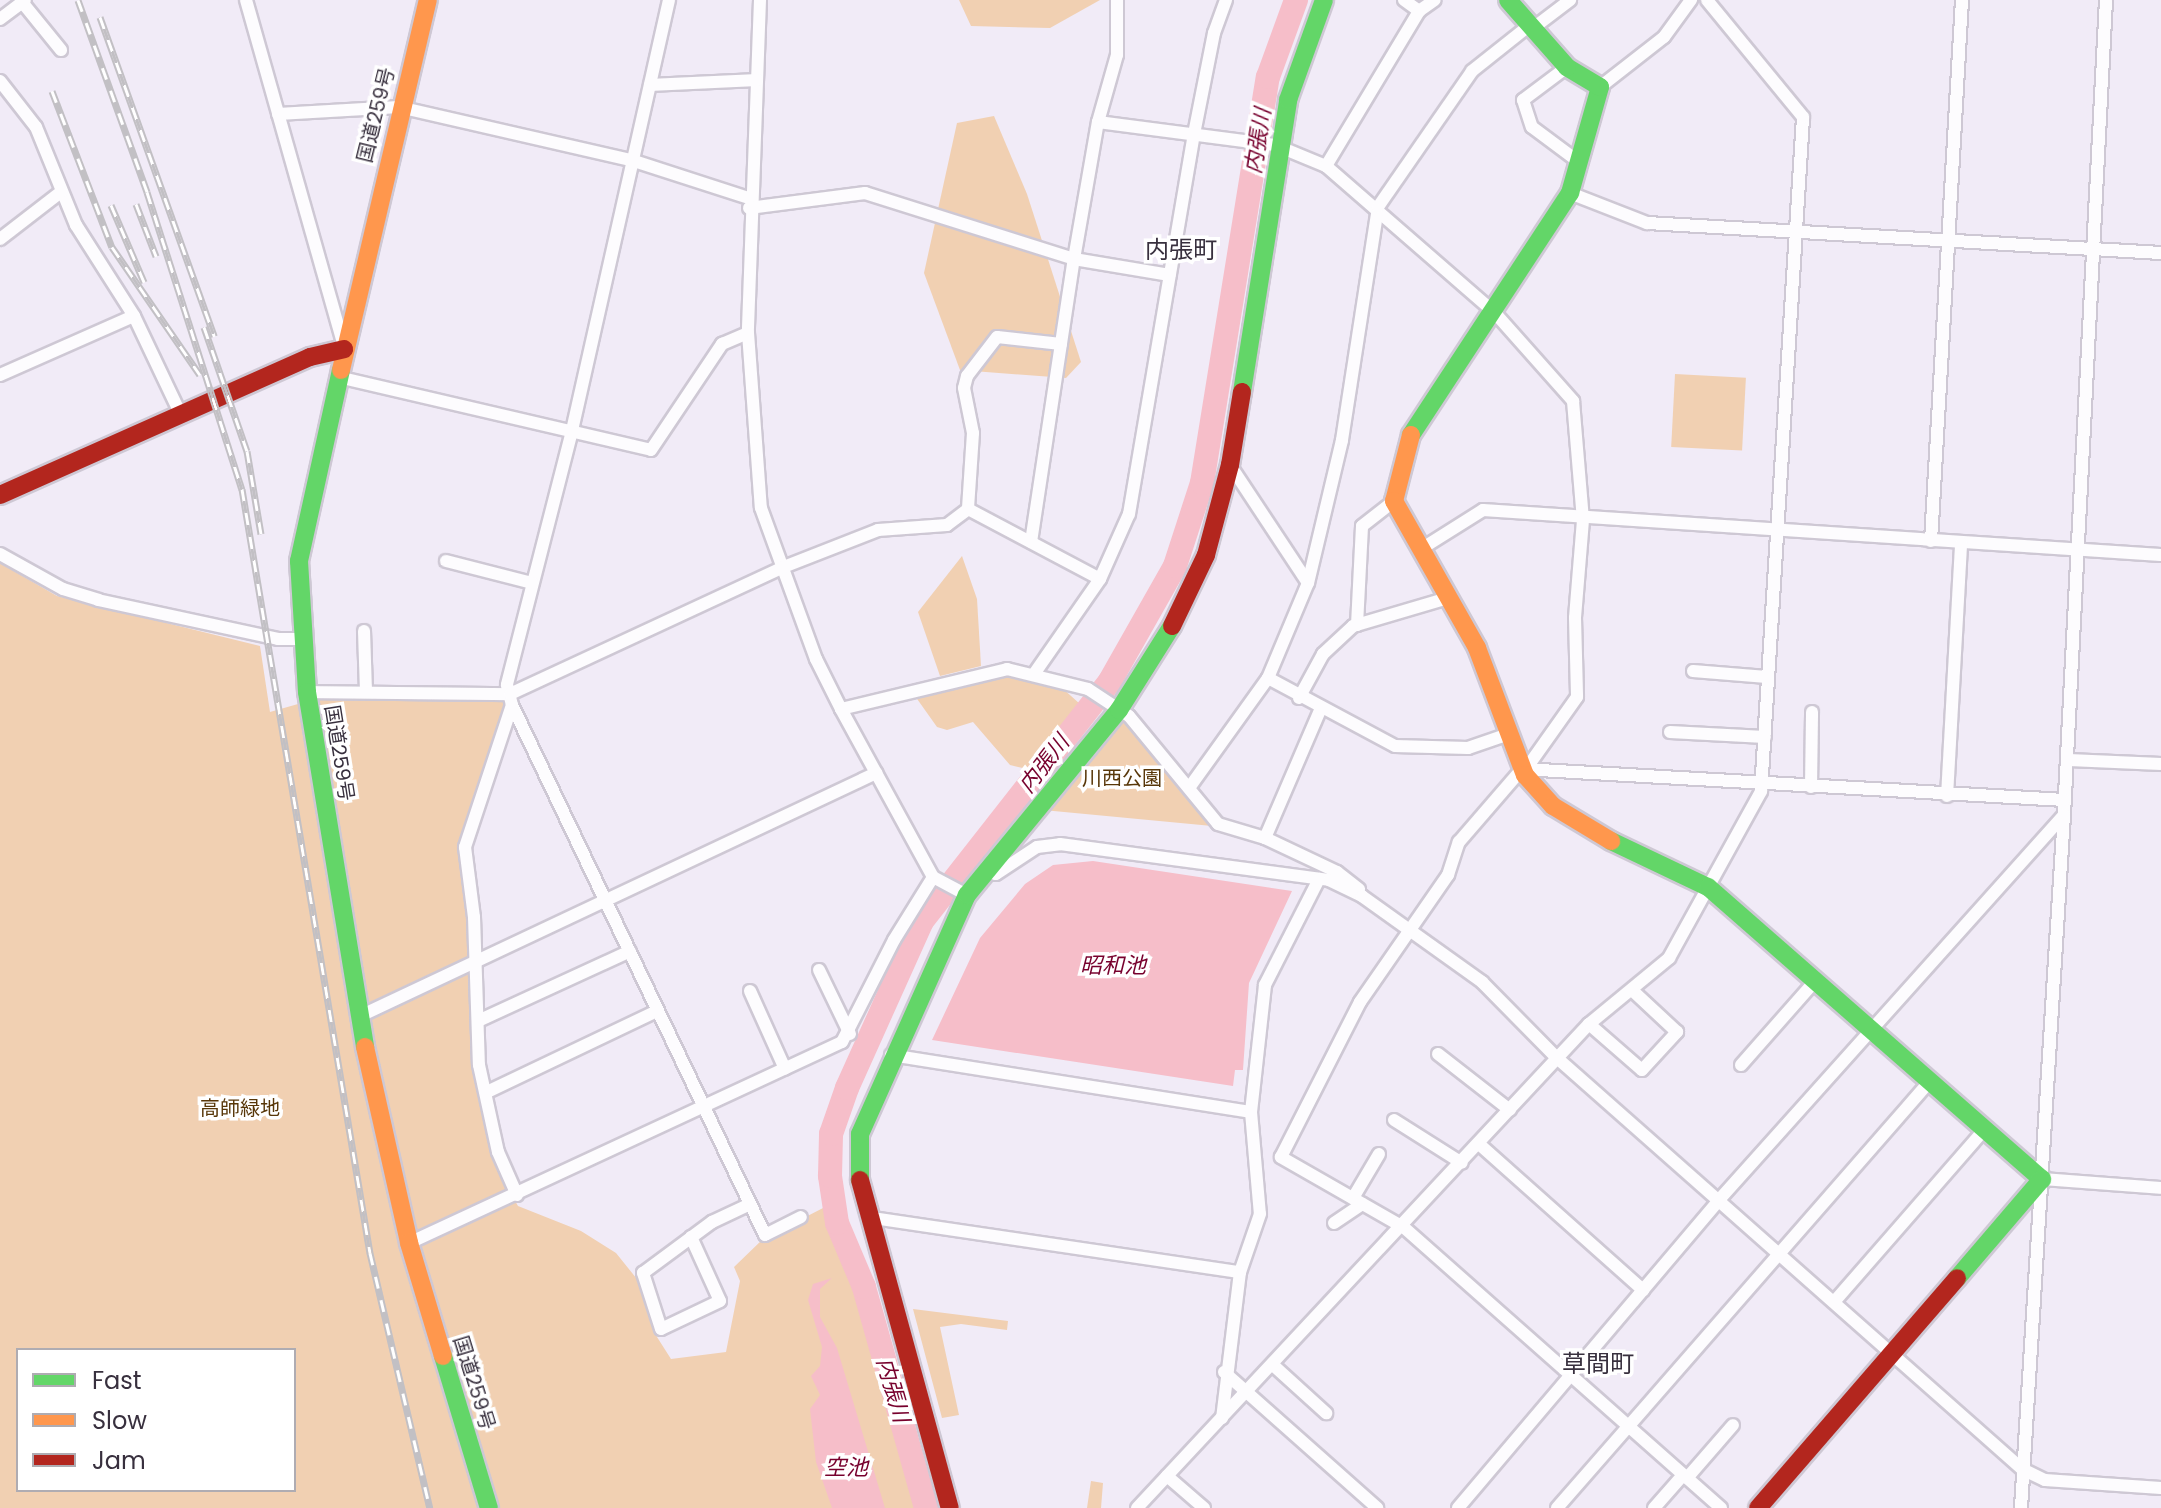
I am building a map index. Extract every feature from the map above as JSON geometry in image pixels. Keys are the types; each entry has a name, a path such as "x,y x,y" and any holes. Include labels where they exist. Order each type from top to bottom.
{"main road":[{"name":"国道259号","path":"428,0 399,107 299,561 302,639 307,692 358,1017 409,1243 489,1508"},
{"path":"950,1508 858,1171 858,1147 891,1055 960,893 986,871 1115,709 1188,598 1206,555 1230,465 1277,146 1295,74 1324,0"},
{"path":"1508,0 1567,67 1600,87 1570,193 1495,313 1406,443 1394,501 1477,648 1506,735 1524,769 1553,806 1592,834 1645,854 1708,887 2042,1179 1758,1508"},
{"path":"0,495 310,357 344,349"}],"street":[{"path":"246,0 344,349"},
{"path":"669,0 572,431 507,685 657,1011 765,1235 801,1217"},
{"path":"760,0 749,203 748,333 761,508 781,568 841,709 935,878 960,893"},
{"path":"1031,542 1098,122 1117,55 1117,0"},
{"path":"1034,674 1100,579 1129,514 1194,134 1214,33 1226,0"},
{"path":"1404,0 1419,11"},
{"path":"1326,166 1419,11 1435,0"},
{"path":"1189,788 1268,678 1308,583 1342,440 1378,207 1472,71 1570,0"},
{"path":"1600,87 1664,37 1691,0"},
{"path":"1137,1508 1403,1227 1589,1024 1633,991 1669,958 1762,784 1792,232 1803,117 1707,0"},
{"path":"1931,541 1962,0"},
{"path":"2021,1508 2064,800 2069,760 2106,0"},
{"path":"0,19 16,3 61,50"},
{"path":"1567,67 1523,100 1532,127 1579,162"},
{"path":"650,85 757,80"},
{"path":"0,81 36,127 61,192 134,316 180,413"},
{"path":"278,114 399,107 631,160 749,203 865,193 1074,259 1170,275"},
{"path":"1098,122 1277,146 1326,166 1378,207 1495,313 1573,401 1583,520 1575,618 1577,697 1571,712 1459,842 1455,864 1360,1002 1281,1157 1403,1227 1569,1377 1721,1508"},
{"path":"0,239 61,192"},
{"path":"1570,193 1647,223 2161,253"},
{"path":"0,375 134,316"},
{"path":"338,377 651,450 722,344 748,333"},
{"path":"307,692 366,691 511,699 781,568 878,530 947,525 968,509 973,433 964,388 967,376 997,337 1061,344"},
{"path":"1230,465 1308,583"},
{"path":"1357,625 1362,526 1394,501"},
{"path":"968,509 1100,579"},
{"path":"1421,549 1483,510 1583,520 2161,555"},
{"path":"1947,796 1961,543"},
{"path":"0,554 63,589 98,600 278,639 302,639"},
{"path":"446,561 532,583"},
{"path":"1299,698 1323,654 1357,625 1448,598"},
{"path":"364,631 366,691"},
{"path":"1693,671 1767,677"},
{"path":"841,709 992,672 1034,674 1088,689 1115,709 1189,788 1218,824 1265,838 1337,872 1362,896 1482,982 1557,1058 2022,1469 2045,1480 2161,1488"},
{"path":"1268,678 1367,735 1417,749 1468,748 1506,735"},
{"path":"511,699 465,847 477,962 478,1021 487,1092 498,1152 517,1195"},
{"path":"1265,838 1320,710"},
{"path":"1811,787 1812,712"},
{"path":"1670,732 1765,737"},
{"path":"2069,760 2161,764"},
{"path":"1524,769 1947,796 2064,800"},
{"path":"358,1017 876,773"},
{"path":"1458,1508 1718,1201 2064,815"},
{"path":"986,871 996,874 1037,847 1060,844 1319,879 1362,896"},
{"path":"409,1243 785,1069 850,1034 894,940 935,878"},
{"path":"1222,1418 1224,1372 1240,1272 1260,1214 1251,1112 1265,985 1319,879"},
{"path":"478,1021 630,951"},
{"path":"819,970 850,1034"},
{"path":"1741,1065 1815,981"},
{"path":"750,991 785,1069"},
{"path":"1589,1024 1642,1070 1677,1032 1633,991"},
{"path":"487,1092 657,1011"},
{"path":"1438,1054 1510,1110"},
{"path":"891,1055 1251,1112"},
{"path":"1557,1508 1930,1081"},
{"path":"1394,1120 1462,1163"},
{"path":"1834,1302 1985,1129"},
{"path":"1479,1144 1643,1290"},
{"path":"1334,1223 1357,1201 1379,1154"},
{"path":"2042,1179 2161,1188"},
{"path":"691,1237 720,1301 661,1329 643,1273 691,1237 750,1204"},
{"path":"873,1218 1240,1272"},
{"path":"1273,1365 1326,1413"},
{"path":"1224,1372 1377,1508"},
{"path":"1654,1508 1733,1425"},
{"path":"1167,1476 1204,1508"}],"green space":[{"path":"959,0 1100,0 1050,28 971,26"},
{"path":"994,116 1027,194 1081,362 1066,378 960,370 924,273 957,123"},
{"path":"1675,374 1746,378 1742,451 1671,447"},
{"path":"962,556 977,599 981,666 940,676 918,612"},
{"name":"高師緑地","path":"0,563 57,596 260,646 270,712 326,696 504,697 507,704 462,847 474,965 473,1034 510,1192 518,1206 581,1231 616,1253 645,1289 657,1337 671,1359 726,1352 740,1281 734,1267 763,1239 823,1208 860,1295 876,1292 932,1508 0,1508"},
{"path":"1012,675 1061,687 1080,704 1027,769 1010,765 973,722 947,730 937,727 915,696"},
{"name":"川西公園","path":"1120,719 1126,720 1212,826 1043,810"},
{"path":"913,1309 1008,1321 1007,1330 961,1324 940,1327 959,1415 942,1418"},
{"path":"1091,1481 1103,1483 1101,1508 1087,1508"}],"water":[{"name":"昭和池","path":"1093,861 1292,891 1249,983 1243,1070 1235,1070 1233,1086 932,1040 980,938 1025,884 1053,865"},
{"name":"空池","path":"832,1278 820,1289 820,1317 837,1348 885,1508 832,1508 816,1462 810,1409 820,1395 811,1376 820,1366 822,1347 808,1300 813,1284"}],"waterway":[{"name":"内張川","path":"926,1508 864,1287 837,1223 830,1176 831,1134 847,1088 922,921 1110,681 1175,566 1202,483 1268,77 1296,0"}],"railway":[{"path":"78,0 147,192 242,489 370,1253 430,1508"},
{"path":"100,17 214,336"},
{"path":"52,91 112,247 200,375"},
{"path":"136,204 156,256"},
{"path":"111,205 144,282"},
{"path":"204,327 247,451 261,534"}],"traffic: fast":[{"path":"1242,392 1288,100 1324,0"},
{"path":"1411,435 1570,193 1600,87 1567,67 1508,0"},
{"path":"341,370 299,561 307,692 365,1047"},
{"path":"860,1180 860,1134 967,895 1119,710 1172,626"},
{"path":"1611,841 1708,887 2042,1179 1957,1278"},
{"path":"443,1356 489,1508"}],"traffic: slow":[{"path":"341,370 428,0"},
{"path":"1411,435 1394,501 1477,648 1525,775 1553,806 1611,841"},
{"path":"365,1047 409,1243 443,1356"}],"traffic: jam":[{"path":"0,495 310,357 344,349"},
{"path":"1172,626 1206,555 1230,465 1242,392"},
{"path":"860,1180 950,1508"},
{"path":"1758,1508 1957,1278"}],"district":[{"name":"内張町","path":"1181,250"},
{"name":"草間町","path":"1598,1364"}]}
